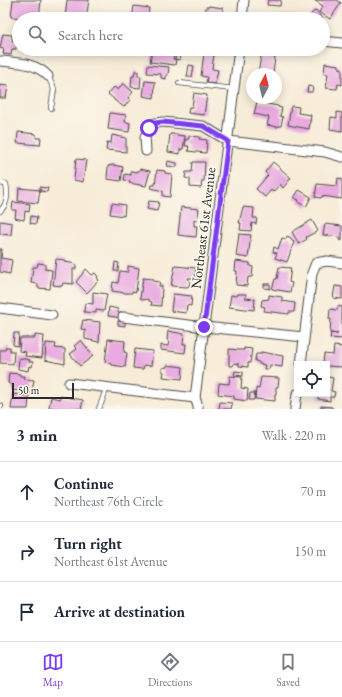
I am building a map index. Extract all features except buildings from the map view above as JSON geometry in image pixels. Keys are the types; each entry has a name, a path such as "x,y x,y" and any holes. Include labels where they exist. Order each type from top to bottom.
{"street":[{"path":"243,12 244,0"},
{"path":"330,42 342,43"},
{"name":"Northeast 61st Avenue","path":"198,409 195,398 238,56"},
{"path":"0,61 39,68 48,76"},
{"path":"146,151 145,137 149,128 155,123 163,122 203,126 228,141 325,152 342,157"},
{"path":"301,361 312,273 316,263 328,261 342,263"},
{"path":"0,308 52,315"},
{"path":"123,317 304,337"},
{"path":"69,383 195,398"},
{"path":"295,409 297,397"}],"lane":[{"path":"48,76 54,89 51,108"},
{"path":"179,83 234,88"},
{"path":"0,183 6,184 8,196 4,208 0,211"},
{"path":"98,409 107,387"}],"route":[{"path":"149,128 155,123 163,122 203,126 228,141 204,327"}]}
